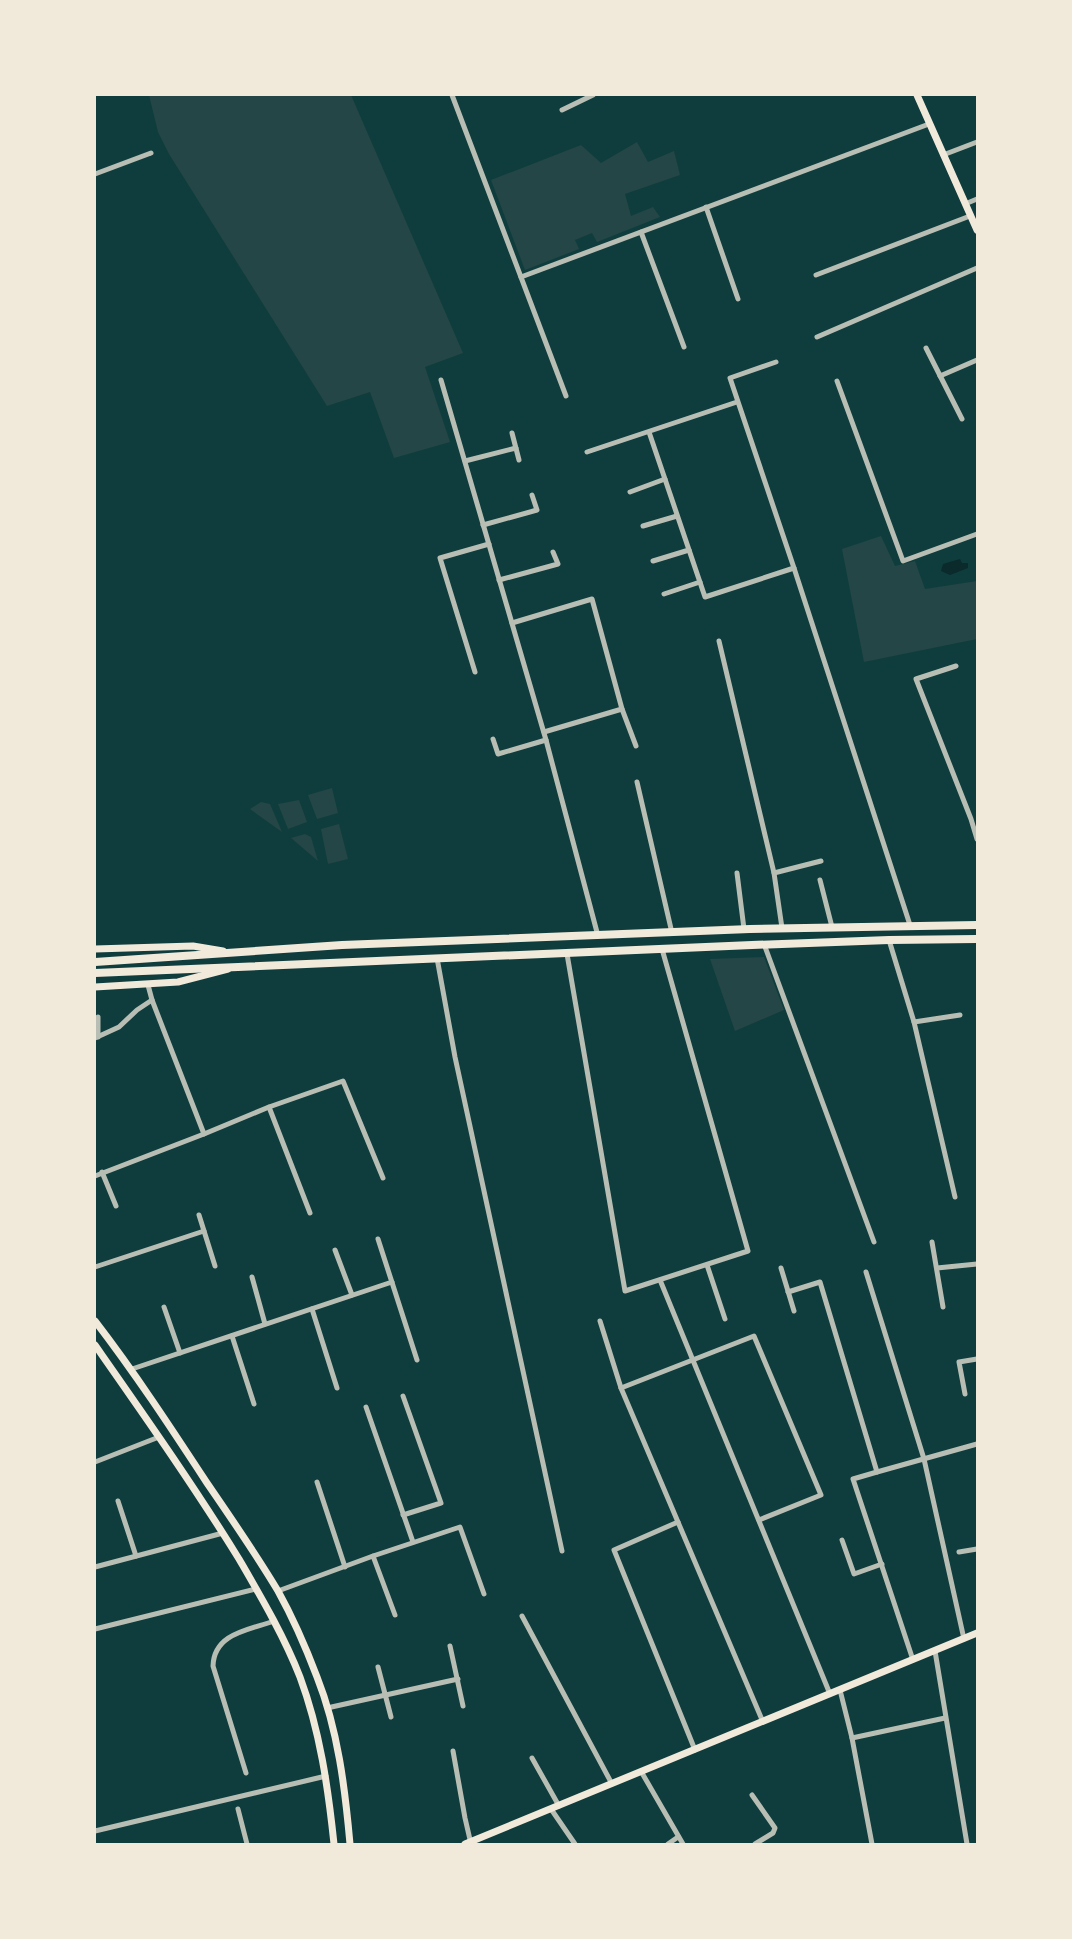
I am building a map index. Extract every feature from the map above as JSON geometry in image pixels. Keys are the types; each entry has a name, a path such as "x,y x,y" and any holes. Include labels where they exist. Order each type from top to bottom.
{"main road":[{"path":"917,95 942,155 977,230"},
{"path":"95,962 235,954 342,945 744,929 977,925"},
{"path":"95,974 764,944 977,939"},
{"path":"95,949 193,946 235,954"},
{"path":"95,987 178,982 236,967"},
{"path":"95,1321 132,1369 278,1591 317,1678 327,1708 342,1773 350,1844"},
{"path":"95,1345 223,1533 274,1621 300,1676 316,1729 326,1776 334,1844"},
{"path":"469,1843 977,1634"}],"street":[{"path":"452,95 566,396"},
{"path":"562,110 593,95"},
{"path":"521,277 929,124"},
{"path":"942,155 977,142"},
{"path":"95,174 151,153"},
{"path":"965,204 977,199"},
{"path":"706,207 738,299"},
{"path":"816,275 970,216"},
{"path":"641,232 684,347"},
{"path":"817,337 977,268"},
{"path":"926,348 962,419"},
{"path":"940,376 977,360"},
{"path":"776,362 730,378 910,925"},
{"path":"441,380 544,732 598,936"},
{"path":"837,381 903,561 977,534"},
{"path":"588,452 738,402"},
{"path":"649,432 705,597 794,568"},
{"path":"512,433 519,460"},
{"path":"465,461 516,448"},
{"path":"630,492 665,479"},
{"path":"483,525 536,510 532,494"},
{"path":"643,526 678,516"},
{"path":"475,672 440,558 489,544"},
{"path":"653,561 689,550"},
{"path":"499,580 558,564 553,552"},
{"path":"664,594 700,582"},
{"path":"512,623 592,599 622,709 636,746"},
{"path":"719,641 774,873 782,928"},
{"path":"956,666 916,679 971,818 977,839"},
{"path":"544,732 622,709"},
{"path":"493,739 498,754 546,740"},
{"path":"637,782 672,932"},
{"path":"774,873 821,862"},
{"path":"737,873 744,929"},
{"path":"820,880 832,927"},
{"path":"889,940 914,1022 955,1197"},
{"path":"764,944 874,1242"},
{"path":"567,954 624,1291 748,1250 662,949"},
{"path":"437,958 455,1056 562,1551"},
{"path":"148,984 152,1000 204,1134"},
{"path":"96,1038 119,1026 152,1000"},
{"path":"914,1022 960,1015"},
{"path":"96,1038 98,1017"},
{"path":"95,1176 269,1107 343,1081 383,1178"},
{"path":"269,1107 310,1213"},
{"path":"102,1172 116,1206"},
{"path":"199,1215 215,1266"},
{"path":"95,1268 204,1231"},
{"path":"378,1240 417,1360"},
{"path":"932,1242 943,1306"},
{"path":"335,1250 352,1295"},
{"path":"937,1268 977,1264"},
{"path":"707,1265 725,1319"},
{"path":"780,1268 794,1311"},
{"path":"866,1272 924,1459 964,1639"},
{"path":"252,1277 265,1324"},
{"path":"660,1280 830,1694"},
{"path":"132,1369 392,1282"},
{"path":"788,1292 820,1282 877,1472"},
{"path":"164,1307 180,1354"},
{"path":"312,1309 337,1388"},
{"path":"600,1321 621,1388 763,1722"},
{"path":"232,1336 254,1404"},
{"path":"621,1388 754,1336 820,1495 759,1520"},
{"path":"965,1394 959,1362 977,1359"},
{"path":"403,1396 441,1503 403,1515"},
{"path":"366,1408 412,1542"},
{"path":"95,1462 159,1437"},
{"path":"913,1660 853,1479 977,1444"},
{"path":"317,1482 345,1567"},
{"path":"118,1501 136,1556"},
{"path":"678,1522 614,1550 695,1750"},
{"path":"278,1591 412,1542 460,1527 484,1594"},
{"path":"95,1568 223,1533"},
{"path":"842,1540 854,1574 882,1564"},
{"path":"959,1552 977,1549"},
{"path":"373,1556 395,1615"},
{"path":"95,1629 256,1589"},
{"path":"522,1616 612,1784"},
{"path":"246,1773 213,1666 213,1656 224,1640 232,1635 274,1621"},
{"path":"450,1646 463,1706"},
{"path":"935,1651 967,1844"},
{"path":"378,1667 390,1717"},
{"path":"327,1708 458,1679"},
{"path":"840,1690 852,1738 872,1844"},
{"path":"852,1738 945,1718"},
{"path":"453,1751 469,1843"},
{"path":"532,1758 559,1806"},
{"path":"642,1773 683,1844"},
{"path":"95,1831 326,1776"},
{"path":"752,1794 775,1828 773,1834 756,1844"},
{"path":"238,1809 247,1844"},
{"path":"551,1809 575,1844"},
{"path":"668,1844 678,1837"}],"shaded area":[{"path":"149,95 351,95 463,353 425,367 450,442 394,458 370,392 327,406 169,154 158,132"},
{"path":"637,142 648,162 674,151 680,175 625,194 631,216 653,207 660,217 597,242 592,233 575,240 579,249 525,270 491,180 581,145 601,163"},
{"path":"881,536 895,566 915,561 925,589 977,581 977,639 864,662 842,549"},
{"path":"960,559 962,563 968,563 968,568 950,575 941,571 943,564"},
{"path":"332,788 338,813 317,819 308,795"},
{"path":"299,800 307,822 288,829 278,804"},
{"path":"261,802 270,804 282,832 250,809"},
{"path":"339,824 348,859 328,864 321,829"},
{"path":"305,834 311,837 318,861 291,838"},
{"path":"764,957 784,1010 735,1031 710,959"}]}
